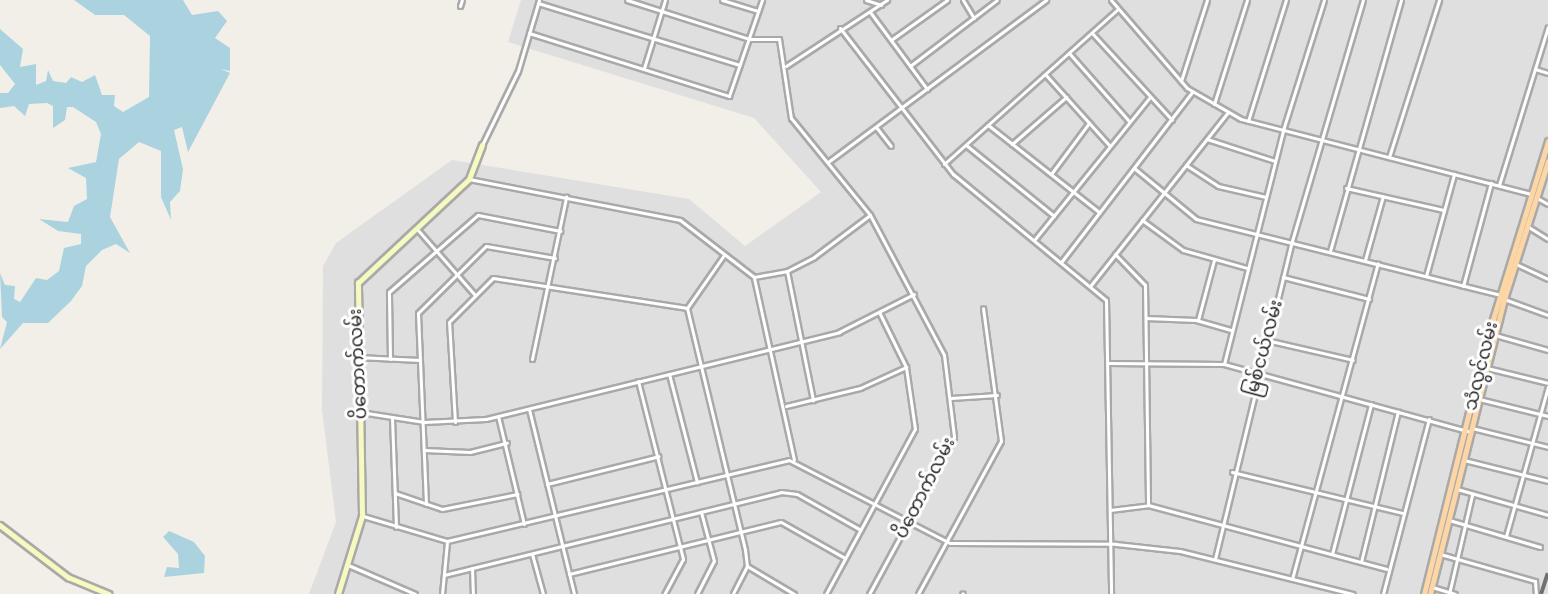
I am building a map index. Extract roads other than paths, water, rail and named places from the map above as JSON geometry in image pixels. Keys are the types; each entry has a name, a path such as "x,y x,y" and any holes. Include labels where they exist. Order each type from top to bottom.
{"main road":[{"name":"သံလွင်လမ်း","path":"1424,594 1479,399 1502,297 1516,264 1548,141"},
{"name":"သံလွင်လမ်း","path":"1430,594 1502,297 1534,196 1548,161"}],"street":[{"path":"460,6 462,0"},
{"path":"627,0 749,39"},
{"path":"644,68 665,0"},
{"path":"722,0 758,11"},
{"path":"529,33 729,96 762,0"},
{"path":"866,0 880,4"},
{"path":"786,66 840,28 870,12 886,0"},
{"path":"891,40 947,0"},
{"path":"963,0 974,18"},
{"path":"910,66 997,0"},
{"path":"828,162 1046,0"},
{"path":"1111,0 1192,92 1228,112 1248,121 1498,185 1534,196 1548,204"},
{"path":"1181,81 1207,0"},
{"path":"1214,104 1247,0"},
{"path":"1248,121 1286,0"},
{"path":"1224,364 1283,130 1324,0"},
{"name":"မြစ်ငယ်လမ်း","path":"1215,559 1232,472 1292,241 1363,0"},
{"path":"1330,251 1356,148 1401,0"},
{"path":"1389,157 1439,0"},
{"path":"482,145 518,71 538,1 740,65"},
{"path":"945,164 1119,9"},
{"path":"870,12 927,90"},
{"path":"1498,185 1548,27"},
{"path":"840,28 945,164 1106,300 1111,594"},
{"path":"1092,33 1149,98 1172,120"},
{"name":"ပိတောက်လမ်း","path":"749,39 779,39 786,66 791,118 870,214 944,355 954,436 869,594"},
{"path":"1069,53 1129,121"},
{"path":"1535,68 1548,73"},
{"path":"1045,74 1109,145"},
{"path":"1062,261 1192,92"},
{"path":"1012,144 1066,97"},
{"path":"1035,239 1149,98"},
{"path":"1091,285 1228,112"},
{"path":"1051,174 1089,123"},
{"path":"988,125 1099,212"},
{"path":"876,127 891,146"},
{"path":"1207,139 1275,161"},
{"name":"ပိတောက်လမ်း","path":"338,594 362,516 357,357 358,282 469,179 482,145"},
{"path":"966,145 1054,216"},
{"path":"1186,165 1218,186 1266,197"},
{"path":"1134,168 1196,219 1257,232 1463,286 1502,297 1548,315"},
{"path":"1426,276 1454,173"},
{"path":"469,179 680,220 754,277 786,406 794,460"},
{"path":"1463,286 1491,183"},
{"path":"1346,188 1444,210"},
{"path":"1365,260 1383,196"},
{"path":"532,359 566,197"},
{"path":"390,359 389,292 435,249 484,214 560,231"},
{"path":"754,277 787,271 870,214"},
{"path":"1142,220 1183,250 1247,268"},
{"path":"1527,226 1548,239"},
{"path":"415,227 475,295"},
{"path":"426,504 418,313 457,272 486,246 555,258"},
{"path":"725,254 687,308 741,532 747,566 733,594"},
{"path":"1116,254 1145,285 1148,362 1148,505"},
{"path":"1198,320 1214,260"},
{"path":"1292,579 1344,397 1378,263"},
{"path":"1516,264 1548,279"},
{"path":"787,271 813,400"},
{"path":"1283,277 1369,299"},
{"path":"455,422 449,322 493,278 687,308"},
{"path":"360,412 424,422 455,422 498,416 839,332 914,294"},
{"path":"918,594 1001,441 997,395 983,308"},
{"path":"826,594 915,429 906,367 879,312"},
{"path":"1146,318 1198,320 1232,330"},
{"path":"1495,335 1548,350"},
{"path":"1266,340 1353,360"},
{"path":"357,357 420,360"},
{"path":"1108,363 1224,364 1470,430 1548,447"},
{"path":"786,406 860,388 906,367"},
{"path":"1487,368 1548,382"},
{"path":"669,374 697,482"},
{"path":"638,381 668,489 683,559 664,594"},
{"path":"1506,536 1530,444 1548,387"},
{"path":"951,398 997,395"},
{"path":"1479,399 1548,416"},
{"path":"1332,554 1371,404"},
{"path":"529,409 574,594"},
{"path":"1361,562 1398,411"},
{"path":"498,416 507,443 525,524"},
{"path":"392,418 396,527"},
{"path":"1383,594 1387,569 1429,419"},
{"path":"424,450 470,452 507,443"},
{"path":"547,484 658,456"},
{"path":"362,516 447,541 794,460 947,541 1110,544 1215,559 1353,594"},
{"path":"1464,460 1548,481"},
{"path":"1232,472 1317,490 1403,513"},
{"path":"1456,489 1548,515"},
{"path":"444,574 673,520 734,503 791,492 861,530"},
{"path":"395,493 442,510 518,494"},
{"path":"1449,593 1454,558 1472,495"},
{"path":"1110,510 1148,505 1222,527 1387,569"},
{"path":"697,594 714,561 701,512"},
{"path":"1449,520 1540,547"},
{"path":"569,574 781,522 845,558"},
{"path":"0,525 68,577 109,594"},
{"path":"442,594 447,541"},
{"path":"532,554 543,594"},
{"path":"1440,554 1535,581 1536,594"},
{"path":"348,565 415,594"},
{"path":"747,566 794,594"},
{"path":"472,568 473,594"},
{"path":"1432,587 1455,594"}],"water":[{"path":"74,0 183,0 192,15 218,11 227,21 215,38 230,48 230,71 221,69 230,73 188,152 182,127 174,130 183,169 180,191 170,202 171,220 161,197 161,151 139,142 119,159 110,217 130,253 116,244 102,250 86,266 82,286 71,301 48,323 23,323 0,349 7,322 2,317 0,273 5,285 15,286 14,299 20,302 36,278 47,280 59,271 64,248 81,244 81,234 58,231 39,219 68,222 74,206 87,199 86,178 68,168 96,162 101,134 96,122 73,107 67,107 65,120 53,128 53,106 47,103 29,104 25,116 14,106 0,108 0,93 8,93 15,84 0,65 0,29 23,49 20,67 36,64 36,85 46,81 48,70 53,81 66,83 71,77 82,82 95,75 102,95 115,95 114,106 123,112 149,97 150,36 124,15 95,15"},
{"path":"169,531 194,542 205,556 204,573 164,577 167,567 179,568 178,554 163,537"}],"railway":[{"path":"1541,594 1548,573"}]}
